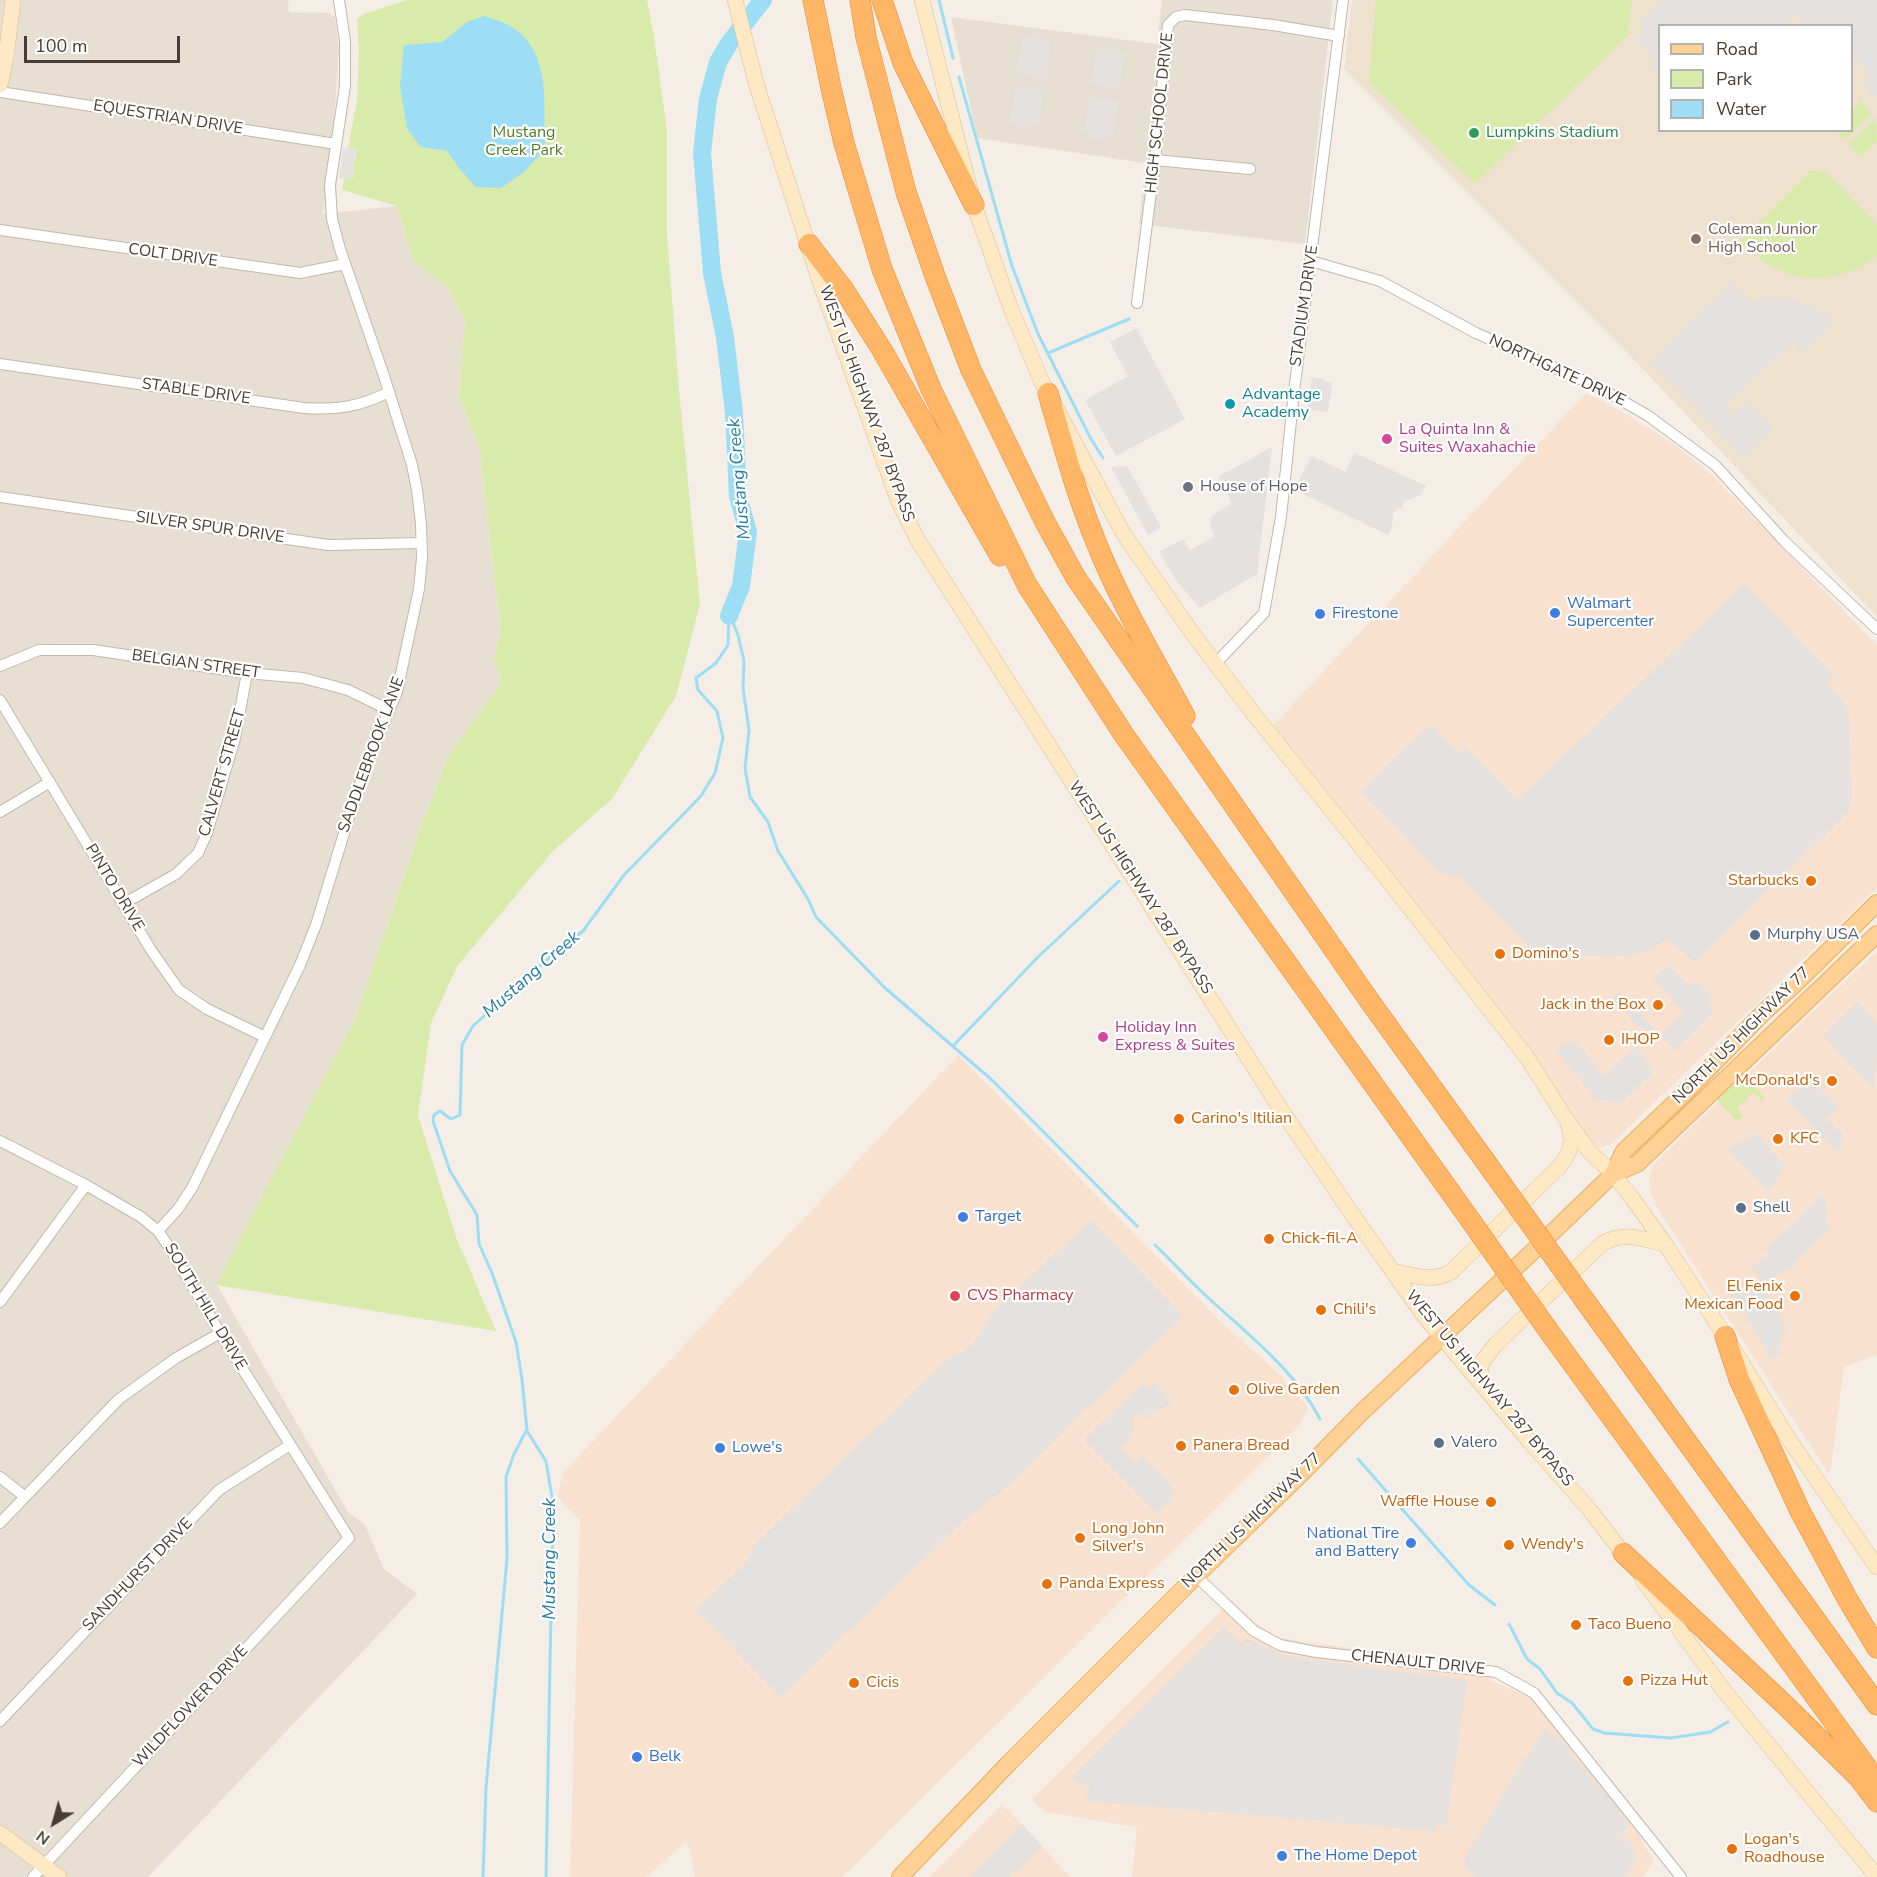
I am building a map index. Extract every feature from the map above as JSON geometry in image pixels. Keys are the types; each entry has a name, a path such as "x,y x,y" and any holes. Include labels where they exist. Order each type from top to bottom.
{"highway":[{"path":"813,0 844,143 882,269 931,389 1027,585 1124,735 1548,1330 1877,1781"},
{"path":"860,0 866,37 906,192 935,276 971,370 1045,522 1076,578 1371,1003 1877,1705"},
{"path":"882,0 903,63 974,205"},
{"path":"809,244 844,290 882,350 1005,565 1026,594 1041,607"},
{"path":"1048,393 1094,537 1128,610 1217,780"},
{"path":"1725,1336 1738,1379 1796,1503 1848,1600 1877,1648"},
{"path":"1623,1553 1785,1705 1858,1777 1877,1802"}],"main road":[{"path":"0,85 13,0"},
{"name":"WEST US HIGHWAY 287 BYPASS","path":"735,0 756,83 824,293 898,500 917,539 1280,1108 1425,1317 1589,1509 1725,1692 1877,1877"},
{"path":"922,0 974,205 1011,309 1048,393 1122,533 1215,664 1520,1049 1589,1150 1613,1174 1665,1244 1790,1441 1877,1566"},
{"name":"NORTH US HIGHWAY 77","path":"900,1877 1010,1762 1196,1575 1363,1411 1613,1174 1624,1151 1877,903"},
{"path":"1862,917 1876,935"},
{"name":"NORTH US HIGHWAY 77","path":"1613,1174 1637,1164 1876,935"},
{"path":"1393,1271 1427,1279 1443,1277 1451,1272 1560,1166 1566,1158 1572,1141 1566,1119"},
{"path":"1479,1381 1482,1362 1496,1344 1603,1243 1625,1235 1665,1244"},
{"path":"0,1833 39,1871 59,1877"}],"street":[{"name":"SADDLEBROOK LANE","path":"158,1231 178,1209 192,1188 300,966 316,925 369,758 397,692 419,589 422,543 412,465 332,219 330,185 345,86 345,41 339,0"},
{"name":"STADIUM DRIVE","path":"1215,664 1264,613 1281,517 1294,392 1343,0"},
{"name":"HIGH SCHOOL DRIVE","path":"1137,303 1155,160 1167,29 1176,17 1185,15 1339,36"},
{"name":"EQUESTRIAN DRIVE","path":"0,92 336,144"},
{"path":"1155,160 1250,169"},
{"name":"COLT DRIVE","path":"0,230 300,273 345,264"},
{"name":"NORTHGATE DRIVE","path":"1311,261 1380,281 1476,333 1596,386 1647,415 1715,465 1785,542 1877,629"},
{"name":"STABLE DRIVE","path":"0,364 314,409 351,407 389,392"},
{"name":"SILVER SPUR DRIVE","path":"0,497 328,545 422,543"},
{"name":"BELGIAN STREET","path":"0,666 39,650 93,650 247,673 303,678 348,690 389,710"},
{"name":"CALVERT STREET","path":"123,904 176,873 198,853 207,833 235,738 247,673"},
{"name":"PINTO DRIVE","path":"0,700 151,950 180,990 207,1009 265,1037"},
{"path":"0,812 50,782"},
{"name":"SOUTH HILL DRIVE","path":"0,1141 86,1185 141,1218 158,1231 350,1538"},
{"path":"0,1302 86,1185"},
{"path":"0,1523 119,1399 167,1364 220,1333"},
{"name":"SANDHURST DRIVE","path":"0,1720 219,1490 290,1445"},
{"path":"0,1477 24,1496"},
{"name":"WILDFLOWER DRIVE","path":"39,1871 350,1538"},
{"name":"CHENAULT DRIVE","path":"1196,1575 1254,1631 1280,1645 1316,1652 1496,1672 1534,1693 1681,1877"}],"shaded area":[{"path":"0,0 288,0 289,12 329,13 335,17 339,49 334,121 323,214 397,206 414,261 448,288 465,320 459,397 479,445 501,633 494,659 502,682 448,756 415,844 356,1017 217,1285 348,1512 365,1525 384,1569 417,1594 148,1877 0,1877"},
{"path":"1162,0 1333,0 1305,244 1139,224 1145,163 977,138 951,17 1157,44"},
{"name":"Coleman Junior High School","path":"1352,0 1877,0 1877,617 1623,348 1344,69"},
{"path":"1663,0 1877,0 1877,99 1862,84 1870,75 1853,57 1853,24 1804,24 1795,15 1786,24 1658,24 1658,75 1651,67 1654,58 1636,40 1644,32 1641,22"},
{"path":"1031,34 1041,36 1041,40 1051,42 1046,78 1017,74 1022,37 1030,38"},
{"path":"1105,45 1116,46 1115,51 1125,52 1120,89 1091,85 1096,48 1104,49"},
{"path":"1015,86 1044,90 1039,127 1030,125 1029,130 1018,128 1018,124 1010,123"},
{"path":"1089,96 1118,100 1114,137 1104,135 1103,140 1092,139 1093,134 1084,133"},
{"path":"343,147 357,149 352,179 339,178"},
{"path":"1732,282 1752,303 1770,296 1788,299 1811,306 1833,322 1803,352 1793,343 1725,406 1733,415 1746,402 1773,429 1744,458 1650,361"},
{"path":"1136,328 1185,419 1116,456 1085,400 1128,376 1110,342"},
{"path":"1312,377 1332,383 1328,412 1308,409"},
{"path":"1586,393 1624,413 1676,446 1712,475 1877,645 1877,888 1610,1145 1599,1147 1589,1140 1273,725"},
{"path":"1272,447 1257,574 1200,608 1175,579 1159,552 1183,539 1190,550 1215,536 1210,527 1212,516 1232,503 1218,477"},
{"path":"1355,453 1426,486 1421,495 1405,501 1401,509 1397,507 1388,535 1299,492 1303,484 1298,482 1312,456 1345,472"},
{"path":"1127,466 1161,527 1148,535 1111,467"},
{"path":"1745,583 1832,674 1828,686 1846,705 1849,718 1852,797 1847,813 1694,962 1672,942 1665,941 1641,954 1614,956 1549,955 1530,947 1461,878 1440,873 1361,791 1431,724 1458,753 1465,747 1517,800"},
{"path":"1877,951 1877,1355 1844,1367 1831,1468 1828,1473 1656,1206 1650,1190 1649,1177 1653,1166 1673,1145"},
{"path":"1668,965 1689,986 1696,981 1714,1000 1708,1006 1713,1012 1675,1050 1661,1035 1684,1012 1653,980"},
{"path":"1619,992 1657,1032 1651,1039 1612,999"},
{"path":"1857,1002 1877,1024 1877,1059 1873,1089 1823,1036"},
{"path":"1575,1041 1604,1076 1636,1047 1654,1071 1622,1102 1596,1100 1556,1050"},
{"path":"958,1055 1221,1322 1276,1371 1308,1407 1301,1424 842,1877 695,1877 686,1842 646,1877 570,1877 580,1520 558,1497 562,1474"},
{"path":"1812,1080 1839,1109 1826,1118 1845,1137 1837,1152 1788,1101 1791,1093"},
{"path":"1755,1133 1785,1166 1767,1191 1728,1150 1735,1144 1749,1140"},
{"path":"1821,1196 1826,1202 1827,1222 1831,1227 1795,1261 1793,1267 1762,1284 1751,1265 1769,1256 1765,1248"},
{"path":"1091,1220 1183,1316 1002,1491 963,1521 780,1697 696,1610 749,1559 753,1546 949,1358 963,1352 977,1339 993,1311"},
{"path":"1749,1278 1754,1288 1762,1285 1789,1332 1782,1336 1778,1355 1771,1359 1731,1288"},
{"path":"1143,1383 1148,1389 1154,1383 1172,1402 1166,1407 1152,1411 1146,1418 1139,1412 1134,1416 1133,1435 1121,1447 1136,1462 1142,1456 1175,1490 1169,1497 1171,1499 1156,1513 1084,1440"},
{"path":"1232,1600 1254,1622 1279,1638 1460,1663 1467,1660 1491,1681 1532,1700 1634,1827 1654,1860 1643,1877 1132,1877 1137,1827 1045,1812 1032,1799"},
{"path":"1224,1627 1241,1643 1246,1638 1291,1657 1467,1680 1446,1826 1437,1825 1436,1831 1087,1801 1089,1786 1079,1784 1072,1777"},
{"path":"1544,1729 1570,1748 1567,1753 1591,1774 1589,1777 1609,1796 1629,1824 1621,1837 1631,1843 1637,1858 1625,1877 1476,1877 1464,1866 1465,1857"},
{"path":"1002,1804 1071,1877 929,1877"},
{"path":"1022,1824 1043,1847 1017,1873 1012,1868 1010,1877 970,1877"}],"green space":[{"name":"Mustang Creek Park","path":"407,0 647,0 667,130 667,235 679,390 700,604 676,696 612,799 553,851 458,965 431,1023 418,1115 456,1237 496,1331 216,1285 356,1017 415,844 448,756 502,682 494,659 501,632 479,445 459,397 465,320 448,288 414,261 397,206 342,190 344,178 352,179 357,149 348,148 357,100 359,52 357,19 364,14"},
{"name":"Lumpkins Stadium","path":"1376,0 1632,0 1628,35 1475,184 1369,82"},
{"path":"1860,101 1872,114 1845,140 1837,132 1853,132 1853,108"},
{"path":"1876,118 1877,141 1861,157 1849,144"},
{"path":"1810,171 1825,172 1877,225 1877,256 1866,264 1840,275 1812,278 1799,276 1785,273 1768,264 1740,241"},
{"path":"1744,1076 1765,1098 1762,1101 1754,1092 1737,1108 1743,1116 1737,1121 1717,1100 1718,1092 1734,1077"}],"water":[{"path":"484,16 507,24 524,37 533,50 543,81 545,149 524,172 501,188 476,187 447,151 421,147 407,129 400,87 404,45 442,42 467,22"}],"waterway":[{"name":"Mustang Creek","path":"729,616 741,586 748,532 738,496 734,413 725,337 712,273 702,153 708,99 718,62 730,42 763,0"},
{"path":"939,0 953,58"},
{"path":"959,77 1012,266 1038,334 1091,439 1103,458"},
{"path":"1048,353 1129,319"},
{"name":"Mustang Creek","path":"546,1877 553,1503 546,1461 527,1431 516,1342 492,1273 479,1244 477,1215 450,1171 433,1121 434,1115 440,1111 451,1119 460,1115 462,1045 473,1026 550,957 583,931 624,875 701,796 715,773 723,738 717,711 698,690 696,678 716,663 728,645 729,616"},
{"path":"731,618 744,661 743,688 749,730 745,768 750,797 768,822 778,851 808,899 816,917 884,987 992,1080 1137,1226"},
{"path":"953,1046 1037,958 1119,881"},
{"path":"1155,1245 1282,1366 1309,1400 1320,1419"},
{"path":"483,1877 486,1788 507,1559 506,1477 514,1454 526,1431"},
{"path":"1358,1459 1469,1585 1495,1605"},
{"path":"1509,1624 1527,1659 1540,1669 1557,1693 1572,1703 1593,1729 1605,1733 1671,1738 1710,1732 1728,1722"}],"place":[{"name":"Lumpkins Stadium","path":"1474,133"},
{"name":"Coleman Junior High School","path":"1696,239"},
{"name":"Advantage Academy","path":"1230,404"},
{"name":"La Quinta Inn & Suites Waxahachie","path":"1387,439"},
{"name":"House of Hope","path":"1188,487"},
{"name":"Walmart Supercenter","path":"1555,613"},
{"name":"Firestone","path":"1320,614"},
{"name":"Starbucks","path":"1811,881"},
{"name":"Murphy USA","path":"1755,935"},
{"name":"Domino's","path":"1500,954"},
{"name":"Jack in the Box","path":"1658,1005"},
{"name":"Holiday Inn Express & Suites","path":"1103,1037"},
{"name":"IHOP","path":"1609,1040"},
{"name":"McDonald's","path":"1832,1081"},
{"name":"Carino's Itilian","path":"1179,1119"},
{"name":"KFC","path":"1778,1139"},
{"name":"Shell","path":"1741,1208"},
{"name":"Target","path":"963,1217"},
{"name":"Chick-fil-A","path":"1269,1239"},
{"name":"CVS Pharmacy","path":"955,1296"},
{"name":"El Fenix Mexican Food","path":"1795,1296"},
{"name":"Chili's","path":"1321,1310"},
{"name":"Olive Garden","path":"1234,1390"},
{"name":"Valero","path":"1439,1443"},
{"name":"Panera Bread","path":"1181,1446"},
{"name":"Lowe's","path":"720,1448"},
{"name":"Waffle House","path":"1491,1502"},
{"name":"Long John Silver's","path":"1080,1538"},
{"name":"National Tire and Battery","path":"1411,1543"},
{"name":"Wendy's","path":"1509,1545"},
{"name":"Panda Express","path":"1047,1584"},
{"name":"Taco Bueno","path":"1576,1625"},
{"name":"Pizza Hut","path":"1628,1681"},
{"name":"Cicis","path":"854,1683"},
{"name":"Belk","path":"637,1757"},
{"name":"Logan's Roadhouse","path":"1732,1849"},
{"name":"The Home Depot","path":"1282,1856"}]}
